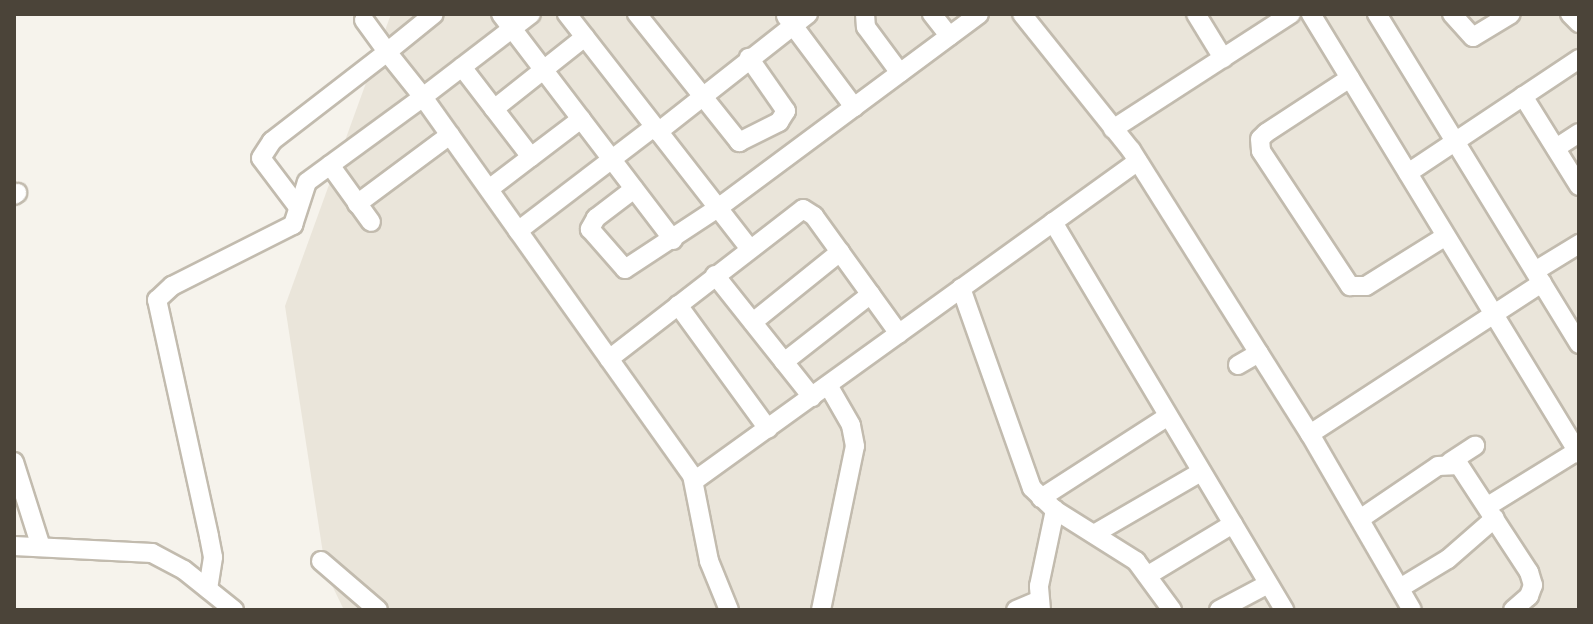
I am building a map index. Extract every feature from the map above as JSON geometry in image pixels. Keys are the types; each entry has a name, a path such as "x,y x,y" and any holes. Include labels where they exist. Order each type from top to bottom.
{"street":[{"path":"298,207 264,165 262,153 434,14"},
{"path":"208,589 209,536 157,300 172,286 293,225 307,182 462,67 507,21 531,14"},
{"path":"567,14 749,248"},
{"path":"637,14 739,142 779,122 785,106 749,58"},
{"path":"865,14 866,27 900,73"},
{"path":"932,14 949,36"},
{"path":"634,189 596,218 592,236 625,269 718,208 979,14"},
{"path":"1022,14 1138,161 1310,434 1412,610"},
{"path":"1196,14 1223,58"},
{"path":"1113,129 1291,14"},
{"path":"1311,14 1578,453 1492,512 1448,559 1400,588"},
{"path":"1377,14 1579,344"},
{"path":"1452,14 1473,37 1511,14"},
{"path":"1570,14 1579,23"},
{"path":"518,231 701,97 795,17 854,107"},
{"path":"364,20 489,189 694,481 709,561 729,610"},
{"path":"507,21 673,240"},
{"path":"494,109 585,37"},
{"path":"1408,173 1579,59"},
{"path":"462,67 531,157"},
{"path":"1350,78 1266,133 1260,139 1261,151 1350,286 1366,286 1446,236"},
{"path":"1523,96 1579,186"},
{"path":"489,189 581,119"},
{"path":"1556,148 1579,133"},
{"path":"357,204 450,135"},
{"path":"694,481 1138,161"},
{"path":"330,165 371,222"},
{"path":"609,359 803,209 814,216 899,334"},
{"path":"1053,222 1284,610"},
{"path":"1310,434 1494,315 1579,244"},
{"path":"753,322 840,252"},
{"path":"715,275 812,397"},
{"path":"961,288 1032,488 1048,504 1150,574 1172,610"},
{"path":"784,362 871,294"},
{"path":"678,305 768,429"},
{"path":"1238,365 1259,353"},
{"path":"821,610 855,446 851,425 828,385"},
{"path":"1016,610 1040,605 1048,504 1168,416"},
{"path":"1360,519 1475,446"},
{"path":"14,462 41,547"},
{"path":"1450,462 1469,475 1533,585 1529,596 1513,610"},
{"path":"1094,534 1201,472"},
{"path":"1150,574 1233,524"},
{"path":"14,546 152,553 208,589 234,610"},
{"path":"321,561 378,610"},
{"path":"1219,610 1268,584"}],"shaded area":[{"path":"391,14 1566,14 1579,28 1579,610 344,610 326,573 285,306"}]}
